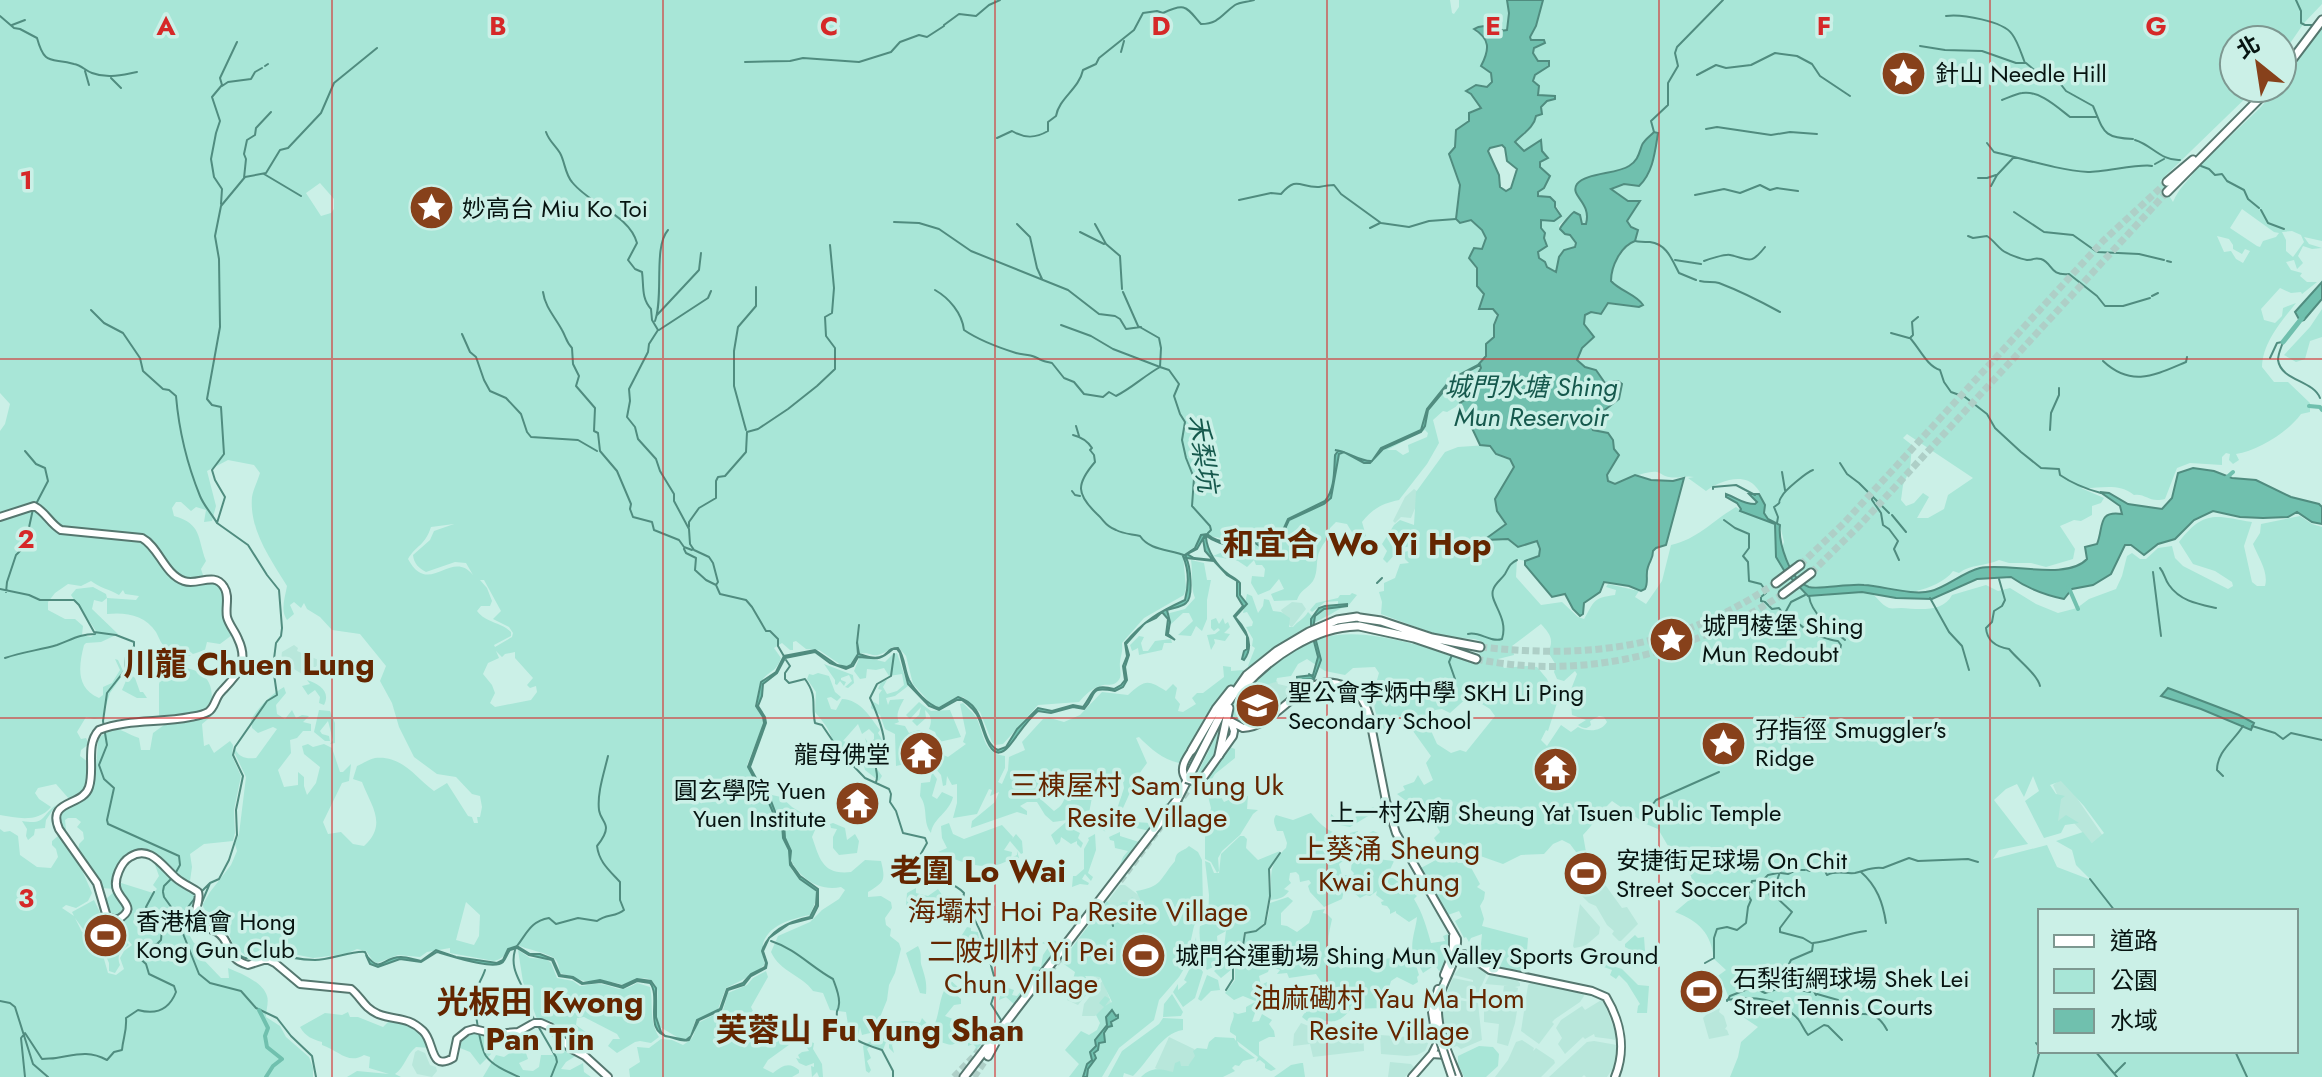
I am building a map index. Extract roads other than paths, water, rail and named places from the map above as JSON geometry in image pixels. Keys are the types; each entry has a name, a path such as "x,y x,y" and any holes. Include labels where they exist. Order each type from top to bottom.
{"highway":[{"path":"2298,46 2322,17"},
{"path":"2298,48 2305,37"},
{"path":"2167,182 2251,104"},
{"path":"2167,192 2252,104"},
{"path":"1776,583 1800,565"},
{"path":"1783,594 1811,573"},
{"path":"1192,750 1222,701 1247,675 1267,658 1340,619 1414,638 1476,659"},
{"path":"1358,622 1381,621 1432,638 1480,647"},
{"path":"1188,790 1239,693 1256,674 1301,640"},
{"path":"966,1077 1170,810 1187,784 1224,708 1247,675"},
{"path":"1219,755 1229,708"},
{"path":"1064,953 1120,881"},
{"path":"979,1051 1003,1031"},
{"path":"988,1056 994,1040"}],"main road":[{"path":"0,517 35,507 61,530 144,539 180,579 188,582 216,580 226,591 227,615 241,645 241,663 236,678 218,695 210,711 166,722 106,728 96,733 88,790 85,795 59,810 56,818 58,828 97,883 106,914 112,920 120,919 127,910 127,903 116,884 122,866 128,858 139,853 147,854 198,896 198,922 219,934 238,961 248,965 267,959 300,984 351,989 364,1005 375,1012 406,1019 416,1025 429,1037 433,1055 439,1061 446,1062 453,1058 456,1041 469,1030 495,1034 518,1032 541,1023 608,1077"},
{"path":"1231,738 1251,730 1301,692 1319,684 1340,684 1351,689 1368,712 1387,805 1396,833 1457,939 1455,954 1432,1019 1437,1046 1412,1077"},
{"path":"1211,722 1182,769 1186,779 1195,782 1203,778 1231,738 1234,731 1230,721 1243,728 1257,725"},
{"path":"1455,954 1465,954 1490,970 1599,993 1608,1001 1622,1042 1622,1055 1615,1077"},
{"path":"1437,999 1434,1022 1453,1077"},
{"path":"1437,999 1453,1077"},
{"path":"1432,1054 1449,1055"}],"water":[{"name":"城門水塘 Shing Mun Reservoir","path":"1507,0 1543,0 1530,37 1531,40 1544,40 1545,43 1534,48 1533,53 1538,61 1549,61 1549,66 1535,75 1533,81 1539,86 1538,95 1555,96 1555,99 1541,107 1542,114 1536,116 1515,142 1524,151 1541,140 1542,151 1548,158 1540,162 1540,167 1550,176 1538,196 1550,197 1561,216 1554,221 1541,220 1547,246 1538,252 1547,267 1556,272 1564,250 1575,247 1576,243 1570,235 1560,229 1568,218 1574,212 1580,215 1582,224 1586,224 1586,210 1576,192 1577,184 1581,180 1629,166 1646,140 1654,132 1658,133 1653,162 1644,181 1639,186 1624,184 1611,189 1628,201 1640,201 1627,221 1638,230 1635,241 1625,247 1618,257 1611,281 1643,305 1608,303 1601,314 1591,312 1585,315 1584,324 1594,337 1582,348 1577,360 1585,367 1596,370 1605,383 1618,381 1622,384 1619,399 1589,422 1593,430 1608,433 1619,455 1607,475 1608,481 1615,484 1635,475 1651,480 1684,478 1666,545 1653,551 1645,589 1641,591 1604,582 1600,592 1584,603 1580,616 1565,594 1552,597 1525,565 1525,561 1539,556 1537,541 1518,547 1508,539 1484,540 1506,524 1497,511 1495,499 1514,467 1510,459 1496,454 1490,446 1480,445 1460,403 1470,397 1469,379 1478,373 1480,365 1453,380 1428,410 1421,432 1383,449 1372,460 1381,448 1421,430 1427,409 1451,379 1478,365 1486,356 1486,344 1494,337 1498,315 1493,309 1479,309 1484,294 1477,286 1477,268 1469,258 1474,248 1482,249 1486,238 1471,220 1460,223 1456,219 1460,185 1449,154 1455,147 1456,130 1469,121 1469,113 1481,108 1466,91 1476,85 1487,87 1492,82 1491,73 1481,66 1487,49 1486,41 1474,29 1483,26 1507,30","holes":["1502,145 1507,161 1517,169 1511,188 1506,191 1500,187 1499,175 1488,151"]},
{"path":"2322,282 2322,299 2300,321 2295,312"},
{"path":"1335,450 1344,452 1339,454 1331,498 1289,520 1276,549 1267,551 1255,543 1235,545 1222,543 1205,535 1197,549 1187,554 1213,560 1205,551 1203,539 1206,537 1216,562 1240,583 1240,595 1247,604 1235,617 1243,627 1248,638 1249,649 1244,660 1247,636 1234,616 1243,606 1237,596 1237,581 1227,575 1214,561 1186,558 1190,580 1188,600 1182,606 1167,610 1170,622 1168,634 1175,640 1166,635 1168,619 1162,612 1146,623 1160,613 1185,600 1188,578 1183,556 1195,548 1201,535 1207,534 1231,543 1257,541 1268,549 1275,548 1288,519 1325,501 1332,485 1338,451"},
{"path":"1346,453 1372,461 1364,463"},
{"path":"2193,468 2232,478 2256,480 2291,497 2319,504 2322,507 2322,524 2312,522 2297,512 2288,517 2263,518 2213,511 2194,520 2175,539 2158,544 2144,555 2131,545 2125,545 2111,574 2093,585 2072,589 2064,599 2037,591 2011,577 1977,579 1932,599 1896,598 1862,592 1808,596 1785,572 1776,557 1775,524 1740,511 1737,503 1726,497 1726,494 1755,504 1757,502 1749,494 1759,494 1768,519 1780,525 1783,550 1791,569 1809,587 1858,585 1924,592 1980,568 2051,570 2078,565 2087,559 2085,547 2097,544 2105,517 2122,514 2120,506 2100,492 2109,493 2128,504 2162,509 2172,498 2178,473"},
{"path":"1347,604 1324,609 1315,616 1313,629 1321,660 1314,679 1297,680 1297,677 1313,675 1318,657 1311,619 1319,608"},
{"path":"1144,624 1126,644 1129,655 1125,667 1127,680 1123,687 1115,691 1094,692 1084,709 1073,707 1051,713 1038,711 1002,752 992,750 976,713 962,700 939,710 929,706 908,684 897,649 880,658 858,657 853,666 846,669 830,663 815,652 785,658 777,673 763,684 758,706 766,723 750,767 757,780 756,793 771,801 784,823 792,865 800,876 818,889 818,906 812,918 789,924 769,938 788,924 810,917 816,905 817,891 800,879 790,865 782,824 769,803 755,794 755,780 748,767 764,723 756,706 761,682 776,672 784,656 815,650 837,665 847,667 858,654 857,642 859,654 871,657 883,656 891,649 898,648 909,680 922,697 939,708 958,697 968,702 975,708 988,739 998,750 1006,747 1017,729 1038,708 1052,711 1073,705 1083,707 1092,694 1097,688 1114,689 1121,685 1125,680 1123,666 1127,656 1125,643"},
{"path":"2168,688 2239,715 2254,723 2251,730 2161,696"},
{"path":"769,939 763,951 767,963 766,968 751,976 744,985 728,990 721,1010 699,1020 691,1036 697,1020 720,1009 727,989 743,983 751,974 765,967 762,951"},
{"path":"517,946 530,954 553,959 560,975 573,977 583,983 600,980 622,986 637,979 651,981 656,988 656,1017 664,1035 657,1029 655,1022 650,983 637,981 623,988 601,982 582,984 559,976 552,960 529,955 517,948 510,950 503,962 491,965 471,962 437,952 421,962 400,959 378,967 370,964 366,955 375,964 401,957 421,961 436,950 456,957 497,963 503,960 508,949"},
{"path":"1112,1010 1118,1018 1104,1033 1105,1042 1099,1043 1094,1053 1096,1058 1088,1069 1087,1077 1083,1077 1087,1064 1092,1060 1090,1052 1096,1046 1095,1040 1107,1025 1106,1017"}],"waterway":[{"path":"944,25 959,14 976,16 1000,0"},
{"path":"997,138 1012,131 1030,137 1048,131 1048,122 1056,116 1083,70 1096,64 1099,58 1134,30 1143,13 1163,13 1181,7 1201,24 1207,24 1235,5 1254,0"},
{"path":"1654,132 1651,121 1668,105 1668,83 1678,66 1677,47 1723,0"},
{"path":"2296,0 2301,11 2301,23 2314,25"},
{"path":"0,16 14,28 37,38 43,53 50,59 104,76 137,72"},
{"path":"1946,16 1982,19 2007,29 2016,40 2025,63"},
{"path":"12,25 25,20"},
{"path":"745,62 803,58 859,62 891,52 900,42 919,35 927,37 944,26"},
{"path":"1121,52 1124,41"},
{"path":"221,204 222,189 214,177 211,159 220,121 212,97 222,85 220,78 237,42"},
{"path":"1920,46 1982,51 2016,63 2026,63 2045,79 2059,82 2066,91 2093,106 2102,127 2110,135 2133,139"},
{"path":"200,893 219,879 237,835 236,810 243,776 233,755 235,747 267,701 277,695 273,667 276,643 282,628 279,590 248,545 217,523 225,497 212,470 224,454 221,407 212,405 207,399 220,327 219,259 215,236 221,206 245,177 266,173 280,150 288,148 321,113 334,83 377,48"},
{"path":"1697,75 1716,65 1726,68 1751,65 1775,53 1797,56 1812,64 1820,76 1850,96"},
{"path":"222,86 228,82 251,79 262,68"},
{"path":"85,71 89,85"},
{"path":"111,78 121,88"},
{"path":"2002,100 2019,94 2035,94 2070,117 2096,117"},
{"path":"244,178 247,140 255,135 256,128 271,112"},
{"path":"1706,129 1717,127 1771,135 1790,132 1817,134"},
{"path":"546,132 560,153 572,182 589,198 618,217 633,233 637,243 628,260 642,272 644,296 658,330 629,389 627,417 635,427 638,439 656,459 674,494 674,501 689,529 690,544 713,563 720,594 746,600 766,631 778,639 778,646 785,658"},
{"path":"2135,140 2167,158 2180,160"},
{"path":"1987,143 1994,152 2076,171 2152,166"},
{"path":"1991,186 2014,157"},
{"path":"2155,164 2164,159"},
{"path":"2201,166 2215,175 2222,174 2227,181 2244,190 2248,199 2259,208"},
{"path":"264,174 301,196"},
{"path":"1978,178 1996,175"},
{"path":"1239,200 1271,193 1281,194 1295,184 1313,187 1334,185 1341,194 1381,223 1409,227 1429,221 1456,219"},
{"path":"1695,195 1724,189 1740,193 1760,185 1770,190 1798,191"},
{"path":"2261,210 2268,223 2284,229"},
{"path":"2014,212 2044,232 2073,235 2097,252 2139,254 2164,260"},
{"path":"894,222 919,223 939,229 971,251 1068,290 1099,314 1120,319 1126,329 1141,327"},
{"path":"1370,228 1380,223"},
{"path":"1017,224 1030,237 1042,279"},
{"path":"1095,224 1106,244 1120,256 1122,289"},
{"path":"655,321 661,248 668,230"},
{"path":"1080,232 1104,244"},
{"path":"1968,236 1987,236 2011,255 2045,261 2058,273 2069,274 2105,306 2123,306 2150,298"},
{"path":"1635,241 1661,246 1679,273 1696,280"},
{"path":"689,527 699,508 716,498 718,477 725,476 746,452 747,432 758,429 788,409 835,369 835,348 826,336 825,317 832,313 834,288 830,245"},
{"path":"1704,261 1728,255 1752,259 1765,247"},
{"path":"657,315 699,270 701,253"},
{"path":"1675,260 1701,264"},
{"path":"2167,261 2171,262"},
{"path":"1700,281 1719,283 1780,312"},
{"path":"746,430 734,386 734,351 738,327 756,306 756,287"},
{"name":"禾梨坑","path":"935,290 954,307 964,330 995,346 1052,363 1064,378 1074,382 1084,394 1103,397 1109,392 1116,396 1160,367 1169,370 1179,384 1174,396 1185,422 1182,440 1194,478 1192,506 1210,526 1208,533"},
{"path":"659,330 708,298 711,291"},
{"path":"543,292 548,307 572,348 573,364 579,376 576,386 595,408 594,431 598,433 600,451 617,471 631,504 630,509"},
{"path":"1061,325 1160,367 1159,338 1138,326 1123,292"},
{"path":"2152,296 2158,293"},
{"path":"91,310 104,323 123,333 140,358 143,371 176,396 181,435 191,472 202,500 217,523"},
{"path":"1918,317 1912,322 1913,335 1910,338 1927,361 1940,370 1951,392 1965,397 1987,414 1995,428 2041,468 2059,469 2060,475 2070,481 2101,493"},
{"path":"2283,342 2302,318"},
{"path":"1891,333 1909,338"},
{"path":"462,334 470,352 476,357 490,391 506,398 521,414 531,437 578,440 597,451"},
{"path":"2270,358 2277,343 2282,342"},
{"path":"2283,342 2278,358 2280,367 2291,377 2311,387 2320,398"},
{"path":"2103,361 2134,377 2154,375 2186,362 2187,357"},
{"path":"2050,430 2051,413 2059,388"},
{"path":"2309,406 2322,410"},
{"path":"1076,426 1079,436"},
{"path":"1073,435 1088,443 1094,455 1095,462 1084,477 1081,489 1090,507 1112,528 1140,536 1155,547 1186,556"},
{"path":"25,451 36,464 45,468 48,481 36,504"},
{"path":"1840,463 1847,474 1889,513"},
{"path":"1777,523 1774,507 1787,490 1813,470"},
{"path":"1782,472 1785,490"},
{"path":"2225,479 2233,472"},
{"path":"1713,489 1736,485 1755,495"},
{"path":"1072,491 1080,496"},
{"path":"1872,497 1881,513 1883,525 1898,541 1894,549 1899,560"},
{"path":"6,592 16,555 25,546 33,509"},
{"path":"630,509 633,517 652,522 654,530 679,540 684,547 692,550"},
{"path":"1892,515 1906,532"},
{"path":"1724,520 1749,534 1749,548 1743,556 1748,562 1749,581 1761,584 1766,591 1761,601 1772,609 1779,608 1812,633 1838,641 1841,645 1837,663"},
{"path":"684,549 696,558 695,570 716,585"},
{"path":"1468,634 1502,639 1503,624 1493,590 1517,560"},
{"path":"2160,568 2178,595 2216,608"},
{"path":"2153,572 2161,636"},
{"path":"1377,583 1382,578"},
{"path":"1999,579 2005,600 1994,611 1992,622 1986,628 1988,636 1993,643 2009,649 2040,686"},
{"path":"2068,586 2078,609"},
{"path":"0,589 40,600 74,600 94,632 116,635 134,642 126,656 125,670 107,693 103,721 107,745 99,765 104,779 114,788 107,820 108,824 179,856 180,865 175,874"},
{"path":"1785,613 1791,602 1805,595"},
{"path":"1809,596 1818,614 1845,640"},
{"path":"1930,598 1949,632 1962,646 1969,670"},
{"path":"1776,621 1784,615"},
{"path":"857,643 859,625"},
{"path":"5,658 95,634"},
{"path":"876,782 876,764 884,740 870,698 877,684 891,676 894,654"},
{"path":"1445,689 1455,679 1449,662 1452,655"},
{"path":"786,660 790,666 785,679 789,683 805,679 809,685 815,723 822,725 841,753 865,778 889,789 890,802 903,833 925,838 927,843 918,859 921,866 964,893 962,905 975,921 988,954 997,986 991,1004 1001,1020"},
{"path":"1309,674 1314,678"},
{"path":"2223,776 2217,770 2220,757 2243,726"},
{"path":"2252,726 2275,733 2283,739 2291,733 2322,740"},
{"path":"517,946 530,928 543,920 549,918 556,924 578,918 597,921 624,910 620,900 620,882 602,861 597,846 606,831 599,803 608,756"},
{"path":"1646,813 1656,800 1719,772"},
{"path":"1226,990 1233,979 1233,965 1242,952 1245,933 1256,931 1265,924 1270,896 1269,869 1280,853"},
{"path":"1807,870 1818,864 1827,875 1855,873 1883,868 1909,858 1918,861 1968,859 1978,862"},
{"path":"1790,861 1769,889 1770,897 1777,898 1792,912 1780,932 1813,944 1812,951 1791,960 1789,964 1816,995"},
{"path":"1781,873 1805,870"},
{"path":"1861,872 1878,895 1886,923"},
{"path":"1705,963 1714,958 1717,929 1727,927 1737,930 1746,923 1752,881 1778,873"},
{"path":"163,891 171,879"},
{"path":"2090,879 2113,909"},
{"path":"210,883 200,907 202,921 222,930 243,957 253,957 264,950 309,960 361,952 367,956"},
{"path":"25,1077 21,1038 25,1033 42,1059 88,1054 107,1060 114,1052 122,1050 126,1018 138,1010 156,1011 170,1003 176,992 174,986 149,974 146,964 137,956 141,949 161,940 163,916 149,912 146,907 154,892"},
{"path":"163,892 174,911 199,974 210,983 241,991 256,1008 277,1018 312,1056 316,1077"},
{"path":"178,920 195,898"},
{"path":"1111,919 1113,926"},
{"path":"1813,943 1866,931"},
{"path":"771,941 833,979 839,998 839,1024 854,1039 882,1050 893,1077"},
{"path":"515,950 514,966 527,1007 556,1057 551,1077"},
{"path":"485,970 475,998 484,1051 493,1063 519,1077"},
{"path":"1727,1001 1730,996 1753,987 1765,993 1784,987 1810,992"},
{"path":"1817,994 1838,1000 1842,1009 1849,1014 1876,1017 1887,1030"},
{"path":"1727,1000 1756,998 1774,1002 1791,1012 1808,1035 1824,1025 1842,1040"},
{"path":"0,1001 15,1007 33,1064 48,1077"},
{"path":"259,1010 268,1028 265,1036 267,1047 282,1059 266,1077"},
{"path":"2033,1077 2039,1053"},
{"path":"2097,1053 2117,1077"},
{"path":"2236,1053 2247,1077"},
{"path":"2115,1073 2125,1063"}],"tunnel":[{"path":"1800,565 1844,523 2103,241 2167,182"},
{"path":"1811,573 1860,525 2167,192"},
{"path":"1480,647 1561,651 1634,644 1704,622 1776,583"},
{"path":"1476,659 1516,665 1556,666 1596,664 1636,657 1712,632 1783,594"},
{"path":"1120,881 1188,790"},
{"path":"1043,980 1064,953"},
{"path":"954,1077 979,1051"},
{"path":"974,1077 988,1056"}],"place":[{"name":"針山 Needle Hill","path":"1904,73"},
{"name":"妙高台 Miu Ko Toi","path":"431,208"},
{"name":"城門棱堡 Shing Mun Redoubt","path":"1671,639"},
{"name":"聖公會李炳中學 SKH Li Ping Secondary School","path":"1257,706"},
{"name":"孖指徑 Smuggler's Ridge","path":"1724,743"},
{"name":"龍母佛堂","path":"921,754"},
{"name":"上一村公廟 Sheung Yat Tsuen Public Temple","path":"1556,770"},
{"name":"圓玄學院 Yuen Yuen Institute","path":"857,804"},
{"name":"安捷街足球場 On Chit Street Soccer Pitch","path":"1585,874"},
{"name":"香港槍會 Hong Kong Gun Club","path":"105,935"},
{"name":"城門谷運動場 Shing Mun Valley Sports Ground","path":"1144,955"},
{"name":"石梨街網球場 Shek Lei Street Tennis Courts","path":"1702,992"}],"district":[{"name":"和宜合 Wo Yi Hop","path":"1357,544"},
{"name":"川龍 Chuen Lung","path":"249,664"},
{"name":"三棟屋村 Sam Tung Uk Resite Village","path":"1147,801"},
{"name":"上葵涌 Sheung Kwai Chung","path":"1389,865"},
{"name":"老圍 Lo Wai","path":"978,871"},
{"name":"海壩村 Hoi Pa Resite Village","path":"1078,911"},
{"name":"二陂圳村 Yi Pei Chun Village","path":"1021,967"},
{"name":"油麻磡村 Yau Ma Hom Resite Village","path":"1389,1014"},
{"name":"光板田 Kwong Pan Tin","path":"540,1020"},
{"name":"芙蓉山 Fu Yung Shan","path":"870,1030"}]}
